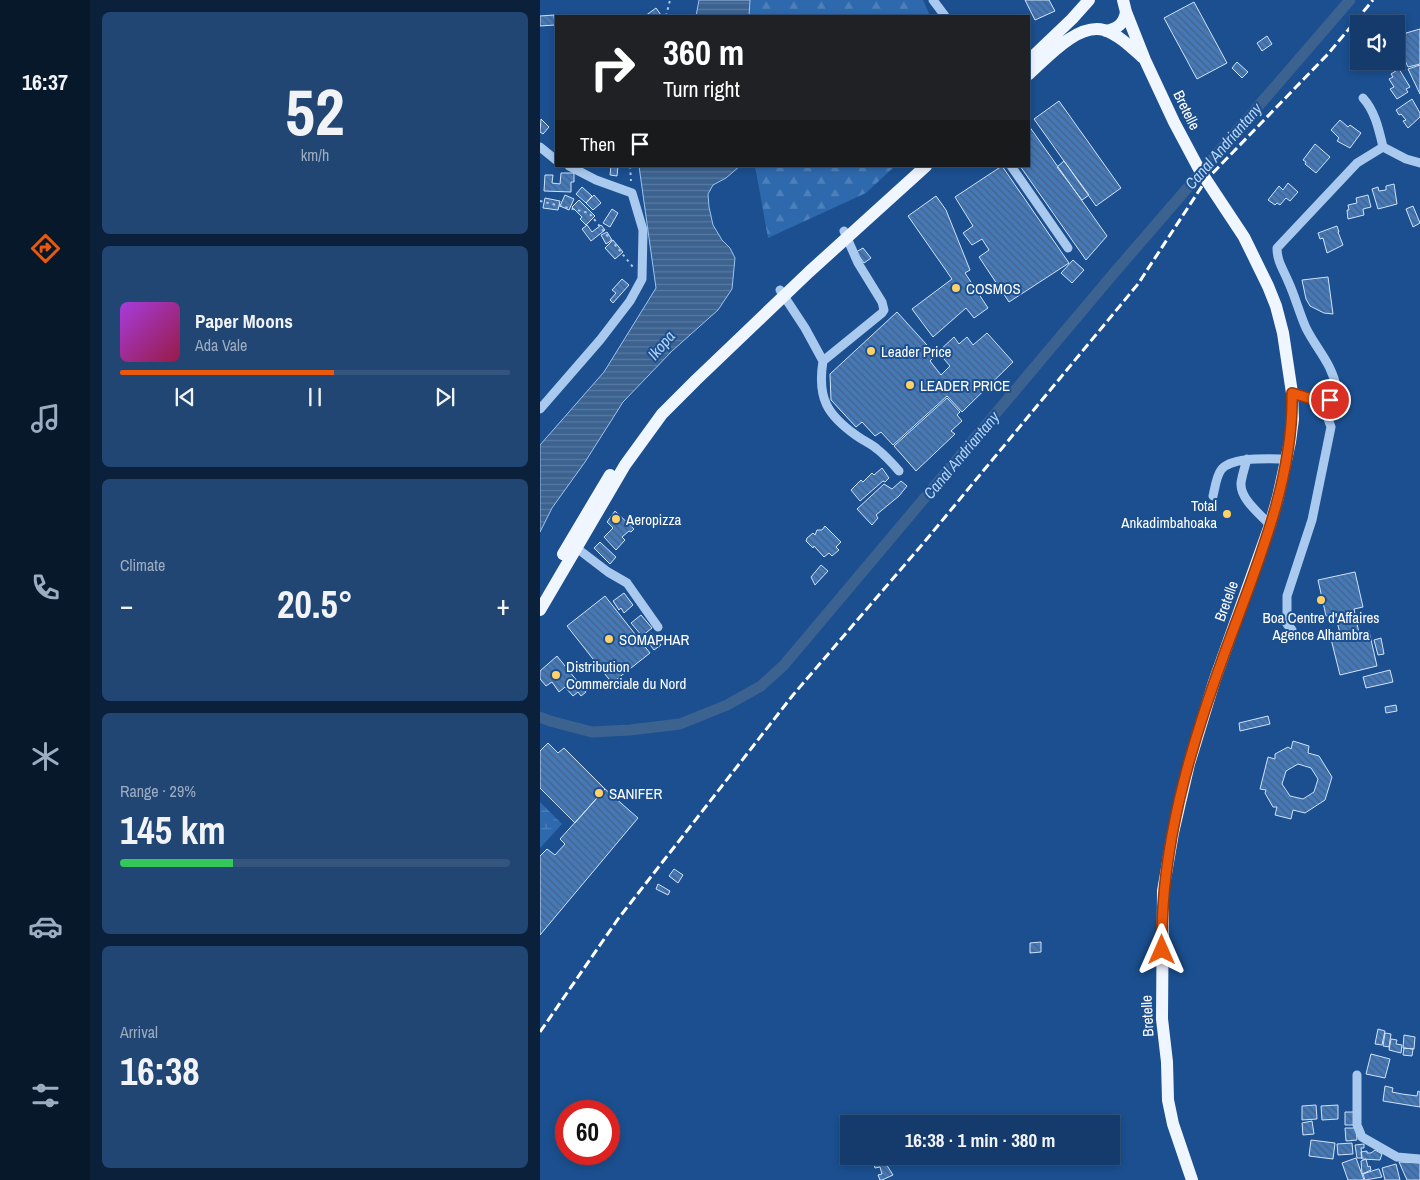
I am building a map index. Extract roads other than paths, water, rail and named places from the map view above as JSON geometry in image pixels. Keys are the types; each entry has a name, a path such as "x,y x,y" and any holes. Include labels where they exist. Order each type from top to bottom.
{"main road":[{"path":"1089,0 1086,10 1087,16 1094,27 1125,42 1145,60"},
{"path":"1030,59 1089,0"},
{"path":"1030,73 1075,35 1085,31 1112,30 1122,24 1126,5"},
{"name":"Bretelle","path":"1126,5 1145,60 1189,151 1244,237 1268,286 1276,306 1283,333 1292,393 1292,419 1287,459 1270,525 1214,682 1189,764 1173,833 1163,890 1162,1019 1167,1062 1168,1100 1192,1180"},
{"path":"540,610 594,499 639,431 686,380 783,292 914,167"},
{"path":"845,234 925,167"},
{"path":"540,594 650,429 678,396 783,292"}],"street":[{"path":"933,0 944,15"},
{"path":"1363,98 1370,105 1383,147 1406,159 1420,163"},
{"path":"540,147 555,159"},
{"path":"1292,393 1322,402 1334,396 1337,390 1326,359 1307,330 1295,302 1277,256 1277,248 1357,163 1383,147"},
{"path":"540,409 600,340 630,300 642,278 643,230 632,193 596,180 571,167"},
{"path":"1012,167 1068,248"},
{"path":"823,362 884,310 882,302 858,263 845,234"},
{"path":"783,292 823,362 821,386 824,400 829,410 843,425 879,450 899,471"},
{"path":"1292,630 1287,624 1287,596 1312,520 1332,427 1322,402"},
{"path":"1213,496 1220,471 1224,466 1247,460 1287,459"},
{"path":"1247,460 1241,483 1242,491 1246,500 1270,525"},
{"path":"573,545 608,572 627,582 658,627"},
{"path":"1357,1075 1358,1124 1362,1137 1397,1156 1420,1158"}],"water":[{"path":"699,0 750,0 749,15 696,15"},
{"name":"Ikopa","path":"639,167 739,167 726,178 713,185 708,194 713,225 735,258 732,289 718,310 672,351 623,402 585,462 552,508 540,532 540,445 604,372 656,288"}],"waterway":[{"name":"Canal Andriantany","path":"540,717 592,732 680,724 727,705 761,686 784,665 1114,273 1350,0"}],"railway":[{"path":"540,1032 618,919 793,695 926,540 1138,284 1206,180 1328,54 1373,0"}],"place":[{"name":"COSMOS","path":"956,288"},
{"name":"Leader Price","path":"871,351"},
{"name":"LEADER PRICE","path":"910,385"},
{"name":"Total Ankadimbahoaka","path":"1227,514"},
{"name":"Aeropizza","path":"616,519"},
{"name":"Boa Centre d'Affaires Agence Alhambra","path":"1321,600"},
{"name":"SOMAPHAR","path":"609,639"},
{"name":"Distribution Commerciale du Nord","path":"556,675"},
{"name":"SANIFER","path":"599,793"}]}
